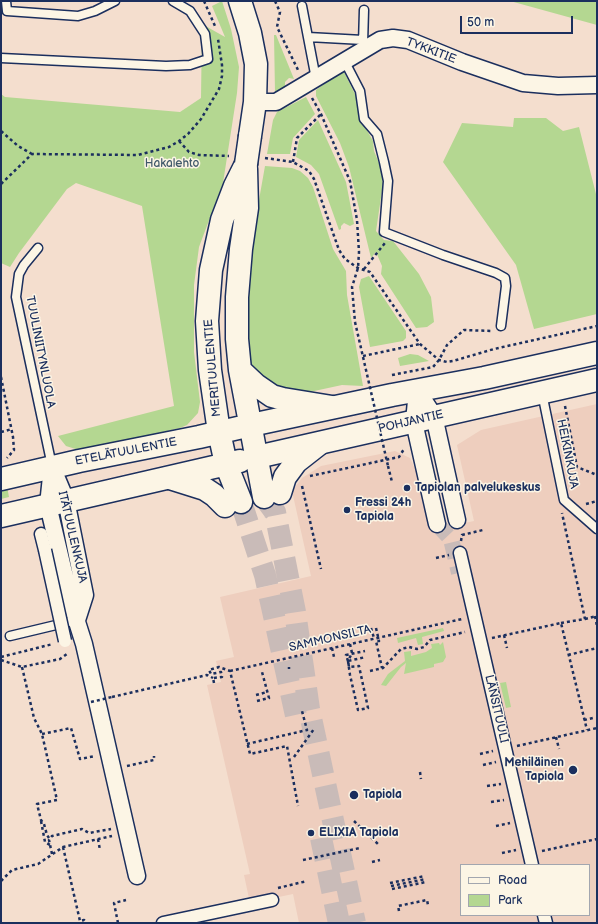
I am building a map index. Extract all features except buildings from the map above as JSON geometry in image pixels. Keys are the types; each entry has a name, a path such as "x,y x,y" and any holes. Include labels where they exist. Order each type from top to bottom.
{"main road":[{"name":"MERITUULENTIE","path":"240,1 254,49 256,78 255,102 247,159 247,208 241,249 237,297 240,370 257,457 272,495 296,462 319,444"},
{"name":"MERITUULENTIE","path":"169,478 205,489 233,504 219,432 210,370 207,321 211,270 222,220 247,159"},
{"path":"251,425 332,407 484,378 597,353"},
{"path":"240,370 256,385 272,396 283,400 332,407"},
{"name":"POHJANTIE","path":"226,464 597,380"},
{"name":"ETELÄTUULENTIE","path":"1,479 251,425"},
{"path":"1,516 226,464"}],"street":[{"name":"TYKKITIE","path":"255,102 276,102 345,62 363,45 393,38 408,40 462,62 522,83 558,86 597,85"},
{"path":"417,390 434,416 457,520"},
{"path":"417,390 414,422 437,524"},
{"name":"ITÄTUULENKUJA","path":"52,467 57,502 85,595 77,620"},
{"path":"41,534 65,641"},
{"name":"LÄNSITUULI","path":"460,553 531,860"},
{"path":"77,620 137,876"},
{"path":"163,923 272,900"}],"lane":[{"path":"6,1 7,11 78,16 95,11 115,1"},
{"path":"1,58 166,66 190,65 208,59 206,34 190,11 173,1"},
{"path":"302,6 308,37 311,82"},
{"path":"308,37 363,45 364,10"},
{"path":"345,62 360,91 364,119 377,134 388,181 384,232 443,255 496,273 504,278 506,286 502,326"},
{"name":"TUULINIITYNLUOLA","path":"38,248 24,265 19,274 16,297 52,467"},
{"name":"HEIKINKUJA","path":"542,392 564,500 597,529"},
{"path":"10,636 77,620"}],"path":[{"path":"1,132 18,146 32,154 138,155 164,149 179,141 188,134 207,111 219,89 222,76 221,52 218,38 211,16 204,1"},
{"path":"275,1 280,12 277,27 311,82 321,114 350,181 357,220 359,252 358,268 352,287 355,322 392,482"},
{"path":"293,162 297,138 321,114"},
{"path":"179,141 189,152 199,155 293,162 309,171 314,179 339,250 345,259 358,268 364,269 375,277 420,344 440,360 453,362 494,349 597,326"},
{"path":"1,184 32,154"},
{"path":"364,269 392,235"},
{"path":"440,360 447,345 464,330 489,332 502,326"},
{"path":"363,356 420,344"},
{"path":"1,377 12,429 14,450 8,458"},
{"path":"571,405 565,406 577,466 597,475"},
{"path":"1,432 12,429"},
{"path":"303,492 321,569"},
{"path":"561,510 585,619"},
{"name":"SAMMONSILTA","path":"213,678 222,677 221,672 211,674 209,670 219,667 230,671 474,616"},
{"path":"507,648 504,635 596,616 597,626"},
{"path":"561,623 586,730"},
{"path":"371,628 374,642 376,641 382,668"},
{"path":"371,628 373,638 378,637 376,628"},
{"path":"371,628 374,638"},
{"path":"376,628 378,637"},
{"path":"376,628 379,641 376,641"},
{"path":"370,671 382,668 401,649 409,647 417,649 424,647 430,640 478,630"},
{"path":"1,657 65,641"},
{"path":"350,644 352,653 348,661 349,668 359,666 368,708 358,710 346,655 365,651 352,653"},
{"path":"332,648 334,656"},
{"path":"568,655 597,648"},
{"path":"1,660 22,667 60,659 68,654"},
{"path":"348,661 366,657 348,661"},
{"path":"22,667 34,718 42,734 57,800 37,804 41,820 49,838 52,854"},
{"path":"230,671 250,754 287,746 298,806"},
{"path":"257,701 269,698 262,672"},
{"path":"91,702 206,675 213,678 214,683"},
{"path":"256,695 267,692"},
{"path":"247,744 307,730 302,711"},
{"path":"584,720 593,718"},
{"path":"42,734 71,728 80,759 97,755"},
{"path":"505,748 597,728"},
{"path":"294,757 314,730"},
{"path":"556,737 559,749"},
{"path":"127,766 154,760 154,756"},
{"path":"420,772 421,779"},
{"path":"41,820 40,825 45,842 50,845"},
{"path":"354,821 378,844"},
{"path":"49,838 82,829 89,833 112,828"},
{"path":"1,881 12,870 38,864 64,846 114,835"},
{"path":"98,839 100,850"},
{"path":"531,860 597,839"},
{"path":"64,846 80,921 84,920 87,923"},
{"path":"302,860 360,848"},
{"path":"372,862 380,860"},
{"path":"391,886 426,879 391,886"},
{"path":"297,883 307,881"},
{"path":"118,923 114,903 126,900"},
{"path":"399,911 398,906 428,900 428,905"}],"shaded area":[{"path":"597,404 597,923 299,923 293,894 250,903 244,875 250,874 207,685 221,682 216,661 234,657 220,597 311,576 292,491 302,478 321,466 395,451 410,458 417,473 432,530 474,521 457,445 481,430"}],"green space":[{"name":"Hakalehto","path":"222,1 231,29 239,67 237,93 223,183 199,247 194,285 194,352 200,402 198,413 187,425 180,428 82,451 66,446 58,436 174,406 142,206 76,183 67,189 10,267 1,263 1,94 5,97 180,112 201,98 202,24 225,37 212,6"},
{"path":"510,1 597,1 597,25"},
{"path":"274,35 276,35 294,79 289,78 285,82 285,92 275,92"},
{"path":"343,70 356,96 359,116 373,141 374,151 381,168 383,184 376,231 384,240 393,241 419,274 431,297 434,322 427,327 416,328 381,274 382,266 376,252 371,258 349,167 340,143 316,96 316,90"},
{"path":"306,97 315,114 293,138 290,154 267,154 273,120 277,112"},
{"path":"514,118 546,118 563,131 579,127 597,198 597,314 534,329 516,265 443,162 462,123 513,127"},
{"path":"318,120 346,182 354,224 350,226 344,223 339,230 319,174 311,165 296,157 299,140"},
{"path":"265,166 292,168 300,171 308,178 313,187 333,249 346,271 347,295 363,386 342,385 305,393 282,392 254,369 250,361 248,352 248,262"},
{"path":"369,276 406,331 406,338 403,341 370,347 359,287 361,279"},
{"path":"410,354 418,355 429,361 400,366 398,358"},
{"path":"7,486 9,497 1,499 1,488"},
{"path":"443,628 444,631 422,637 423,644 418,645 416,638 398,643 397,638"},
{"path":"443,642 446,657 443,662 434,664 434,667 404,674 406,663 386,686 381,685 388,674 405,661 404,652 411,651 411,656 426,652 432,648 431,644 439,643 440,645"},
{"path":"506,682 511,707 506,708 500,683"}],"tunnel":[{"path":"264,497 275,512 295,612 309,709 355,923"},
{"path":"241,502 265,575 297,720"},
{"path":"437,524 451,539 459,573"},
{"path":"321,838 339,923"}],"place":[{"name":"Tapiolan palvelukeskus","path":"407,488"},
{"name":"Fressi 24h Tapiola","path":"347,510"},
{"name":"Mehiläinen Tapiola","path":"573,770"},
{"name":"Tapiola","path":"354,795"},
{"name":"ELIXIA Tapiola","path":"311,833"}]}
